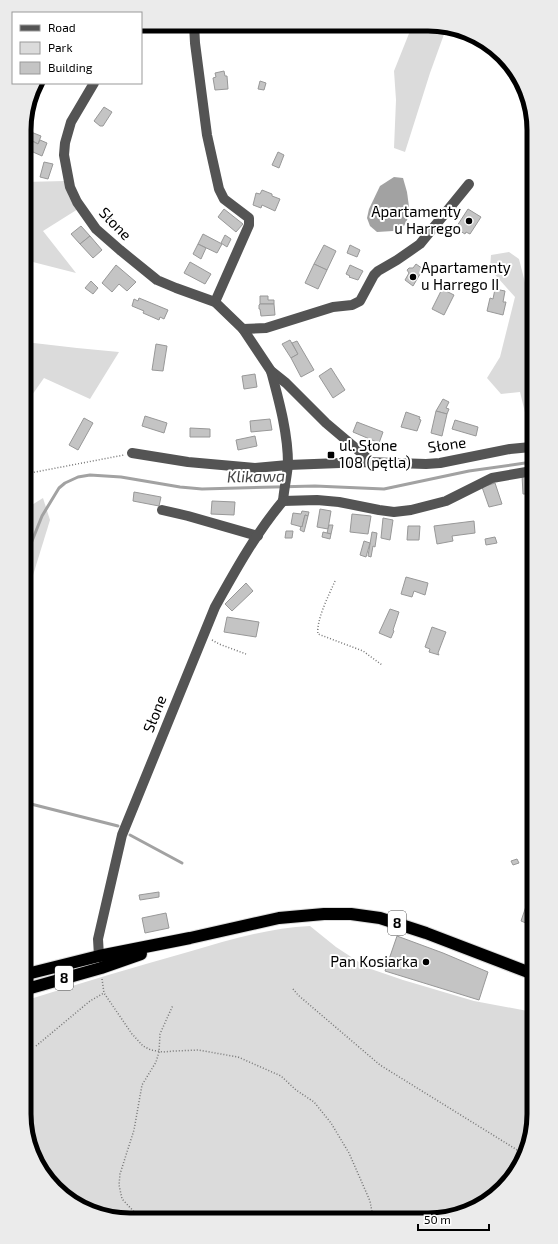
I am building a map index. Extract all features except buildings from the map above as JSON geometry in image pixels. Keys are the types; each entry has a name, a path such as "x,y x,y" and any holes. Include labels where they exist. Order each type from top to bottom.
{"highway":[{"name":"8","path":"31,988 100,962 190,938 279,918 324,914 380,918 426,932 527,972"},
{"name":"8","path":"31,973 100,962"}],"street":[{"path":"194,31 207,136 219,189 224,199 249,218 249,225 215,302"},
{"name":"Słone","path":"93,84 71,122 64,143 64,155 70,187 77,202 96,229 156,280 215,302 243,329 271,371 286,382 326,423 365,456 366,462"},
{"path":"243,329 266,328 333,307 352,305 360,301 378,270 397,260 420,244 469,184"},
{"name":"Słone","path":"271,371 280,409 288,464 366,462 426,464 440,463 510,449 527,447"},
{"path":"132,453 188,462 237,467 255,468 288,464 283,497 339,502 394,512 411,510 446,500 492,478 527,472"},
{"name":"Słone","path":"100,962 98,939 122,835 214,609 230,579 283,497"},
{"path":"162,510 258,536"}],"path":[{"path":"31,473 132,453"},
{"path":"335,581 317,628 318,634 363,651 382,665"},
{"path":"205,631 214,642 246,654"},
{"path":"103,983 104,993 137,1041 151,1050 159,1052 198,1050 238,1057 280,1076 296,1090 314,1102 331,1123 349,1153 370,1201 372,1213"},
{"path":"292,989 380,1065 519,1151"},
{"path":"36,1046 90,1001 104,993"},
{"path":"135,1213 122,1199 119,1185 120,1174 134,1130 142,1084 156,1062 159,1052 160,1034 173,1005"}],"green space":[{"path":"410,31 445,33 405,152 394,148 396,100 394,71"},
{"path":"65,181 69,197 78,209 43,231 76,273 31,262 31,182"},
{"path":"509,252 519,259 527,290 527,421 520,392 501,394 487,378 500,357 515,297 490,269 491,255"},
{"path":"31,343 119,352 90,399 44,378 31,396"},
{"path":"43,498 50,520 31,582 31,506"},
{"path":"310,926 336,947 368,968 474,1001 527,1011 527,1120 524,1139 514,1163 507,1174 488,1193 477,1200 453,1210 428,1213 124,1213 98,1208 70,1193 51,1174 44,1163 34,1139 31,1114 31,999 234,939 294,927"}],"shaded area":[{"path":"394,177 403,178 407,192 410,214 404,226 393,231 377,232 370,226 367,218 369,209 380,186"}],"waterway":[{"name":"Klikawa","path":"31,544 42,516 59,488 65,483 78,477 90,475 121,477 180,487 202,489 315,486 384,489 469,471 527,463"},
{"path":"31,804 118,826"},
{"path":"130,835 182,863"}],"place":[{"name":"Apartamenty u Harrego","path":"469,221"},
{"name":"Apartamenty u Harrego II","path":"413,277"},
{"name":"ul. Słone 108 (pętla)","path":"331,455"},
{"name":"Pan Kosiarka","path":"426,962"}]}
